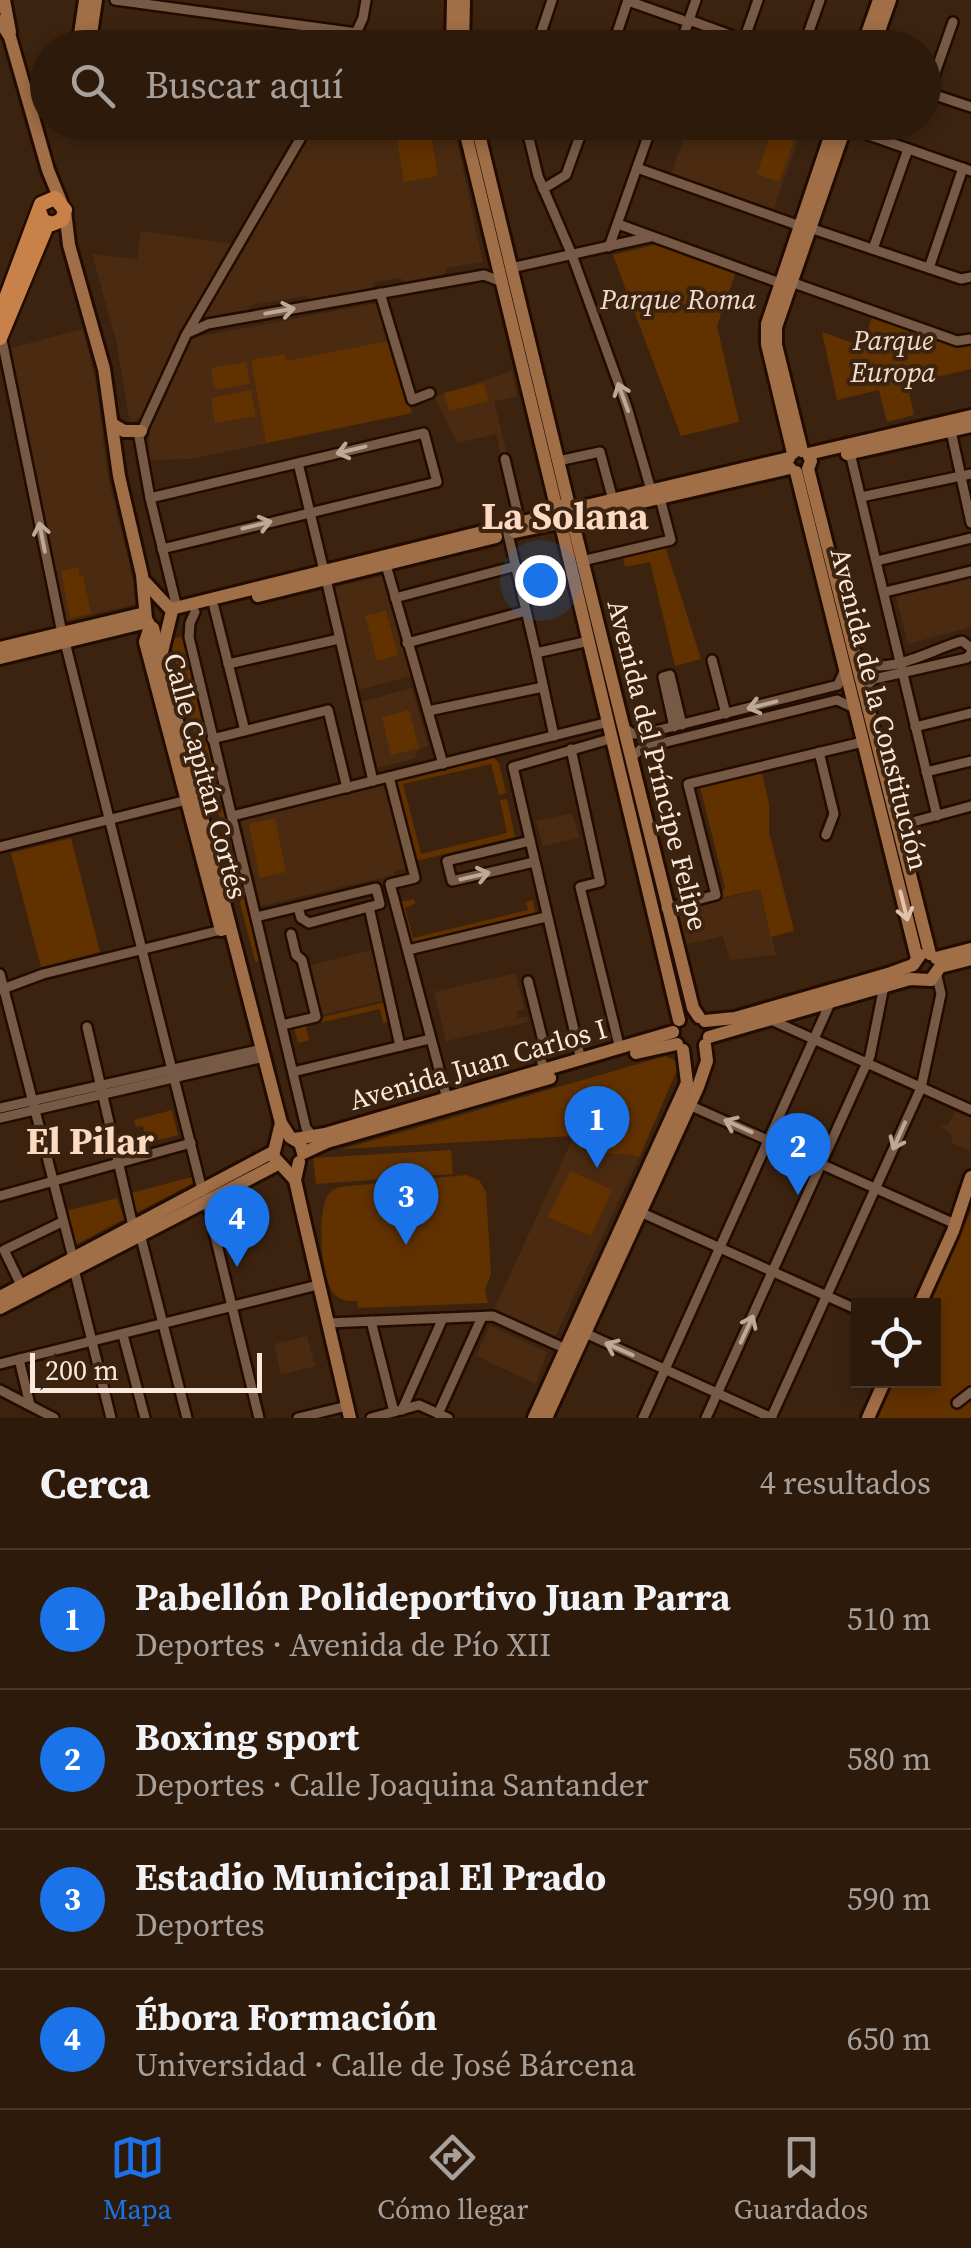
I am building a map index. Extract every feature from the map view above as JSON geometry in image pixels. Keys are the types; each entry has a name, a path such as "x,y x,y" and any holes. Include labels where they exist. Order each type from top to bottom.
{"main road":[{"path":"0,314 52,198 63,207 60,222 45,215"},
{"path":"1,336 45,215"}],"street":[{"path":"81,30 85,0"},
{"path":"92,30 96,0"},
{"path":"115,0 335,30"},
{"path":"358,30 366,0"},
{"path":"453,30 454,0"},
{"path":"463,30 464,0"},
{"path":"541,30 552,0"},
{"path":"618,30 628,0 714,30"},
{"path":"683,30 696,0"},
{"path":"748,30 758,0"},
{"path":"809,30 820,0"},
{"path":"868,30 878,0"},
{"path":"879,30 890,0"},
{"path":"3,2 30,107"},
{"path":"0,22 12,44"},
{"path":"941,53 953,22"},
{"path":"941,97 971,107"},
{"path":"39,140 63,207 69,245 104,369 115,450 142,575 159,616"},
{"path":"115,450 140,434 186,334 299,140"},
{"name":"Avenida del Príncipe Felipe","path":"467,140 565,516 582,561 687,1083 534,1418"},
{"name":"Avenida del Príncipe Felipe","path":"480,140 558,461 589,641 615,729 630,760 689,992 707,1041"},
{"path":"530,140 542,188 572,254 671,540 582,561"},
{"path":"542,188 566,174 578,140"},
{"path":"609,247 647,140"},
{"name":"Avenida de la Constitución","path":"837,140 786,282 775,335 799,461 850,665 862,742 927,965"},
{"path":"886,140 967,169 929,268"},
{"path":"873,249 908,148"},
{"path":"637,168 961,280 971,278"},
{"path":"48,170 45,215 69,245"},
{"path":"618,224 957,342 971,338"},
{"path":"512,268 652,237"},
{"path":"186,334 208,324 484,275 502,282"},
{"path":"380,294 412,400 430,392"},
{"path":"1,336 63,638 259,1418"},
{"path":"159,616 195,612 520,522 565,516 971,416"},
{"path":"112,424 140,434"},
{"path":"799,461 971,426"},
{"path":"951,431 966,476 971,523"},
{"path":"150,498 424,432 437,482 162,549"},
{"path":"140,434 162,549 159,616"},
{"path":"558,461 600,452 612,500"},
{"path":"850,453 937,816"},
{"path":"505,459 520,522"},
{"path":"298,463 373,781"},
{"path":"861,498 966,476"},
{"path":"0,648 63,638 386,564 508,534 612,500 655,494"},
{"path":"508,534 554,736"},
{"path":"877,560 971,538"},
{"path":"386,564 443,764"},
{"path":"395,598 516,566"},
{"path":"886,592 971,572"},
{"path":"214,607 245,731"},
{"path":"408,643 526,611"},
{"path":"0,1308 73,1264 278,1156 302,1135 293,1072 189,637 195,612"},
{"name":"Calle Capitán Cortés","path":"159,616 162,656 192,799"},
{"name":"Calle Capitán Cortés","path":"159,616 145,642 263,1053 281,1123 278,1156"},
{"path":"0,658 63,638"},
{"path":"228,664 339,639"},
{"path":"536,653 589,641"},
{"path":"232,816 554,736 615,729 640,735 678,726 835,687 850,665 902,667 967,658 971,650 962,641 902,667 874,679 863,689"},
{"path":"712,660 726,714"},
{"name":"Avenida de la Constitución","path":"850,665 863,689 898,826 927,965"},
{"path":"670,675 678,726 662,677 670,675"},
{"path":"428,711 543,687"},
{"path":"630,760 647,746 838,700 854,708"},
{"path":"212,739 328,710 346,788"},
{"path":"915,727 971,713"},
{"path":"581,1060 513,768 571,750 615,729"},
{"path":"666,908 716,895 688,784 862,742"},
{"path":"571,750 600,882 580,887 620,1049"},
{"path":"819,752 834,814 826,835"},
{"path":"926,772 971,762"},
{"path":"389,777 415,878 390,884 447,1099"},
{"path":"0,847 192,799"},
{"path":"898,826 971,806"},
{"path":"530,842 447,861 452,881 534,862"},
{"path":"256,917 297,907 376,888 380,904 309,923 301,918 297,907"},
{"path":"369,907 400,1046"},
{"path":"408,950 546,916"},
{"path":"1,989 42,974 226,928"},
{"path":"282,1025 316,1017 302,960 296,955 291,934"},
{"path":"971,949 927,965 734,1018 702,1019 690,1015 678,1036 696,1051 707,1041 768,1018 884,986 927,965 971,960"},
{"path":"585,1333 771,1418 920,1088 940,994 927,965"},
{"path":"0,974 111,1418"},
{"path":"528,981 544,1045 538,1047 544,1071"},
{"path":"706,1418 867,1064 884,986"},
{"path":"643,1418 831,1001"},
{"path":"768,1018 971,1110"},
{"path":"87,1027 117,1162 187,1418"},
{"name":"Avenida Juan Carlos I","path":"302,1135 678,1036"},
{"name":"Avenida Juan Carlos I","path":"301,1158 328,1142 678,1036"},
{"path":"293,1072 430,1039"},
{"path":"546,1418 689,1104 707,1060 707,1041"},
{"path":"0,1108 32,1105 263,1053"},
{"path":"689,1104 954,1228"},
{"path":"0,1118 32,1105"},
{"name":"Calle Capitán Cortés","path":"281,1123 302,1135 301,1158"},
{"path":"0,1196 191,1143"},
{"path":"278,1156 301,1158 295,1180"},
{"path":"278,1156 295,1180 348,1412 298,1418"},
{"path":"923,1298 971,1177"},
{"path":"954,1228 971,1208"},
{"path":"640,1212 851,1307"},
{"path":"22,1285 4,1250 62,1222"},
{"path":"0,1297 73,1264"},
{"path":"0,1364 318,1285"},
{"path":"328,1323 494,1316 566,1349"},
{"path":"371,1418 419,1405 444,1416 482,1317"},
{"path":"404,1412 443,1318"},
{"path":"371,1321 404,1412"},
{"path":"123,1335 146,1418"},
{"path":"20,1359 30,1404"},
{"path":"868,1418 881,1388"},
{"path":"0,1390 54,1418"},
{"path":"957,1403 971,1392"}],"shaded area":[{"path":"305,140 457,140 483,262 447,268 445,274 405,282 400,278 375,282 373,288 251,305 248,310 206,317 203,314"},
{"path":"683,140 798,140 773,211 671,174"},
{"path":"141,231 233,244 179,334 142,416 130,424 116,340 92,254 137,259"},
{"path":"377,303 412,413 191,459 148,460 149,429 191,338"},
{"path":"83,329 96,385 108,478 139,603 66,621 11,348"},
{"path":"512,371 517,396 494,402 508,458 502,459 496,434 457,443 435,397"},
{"path":"971,574 971,627 908,644 895,593"},
{"path":"383,576 412,676 354,691 331,588"},
{"path":"412,688 428,745 416,752 417,758 377,768 360,702"},
{"path":"385,783 408,868 394,875 261,906 241,821"},
{"path":"572,813 579,838 543,846 536,821"},
{"path":"760,889 776,955 730,960 723,936 685,945 677,911"},
{"path":"371,950 385,1000 318,1016 307,966"},
{"path":"515,973 525,1009 517,1011 518,1018 527,1017 528,1022 446,1041 434,992"},
{"path":"955,1111 971,1118 970,1151 951,1143 953,1137 941,1126 949,1124"},
{"path":"574,1136 605,1153 640,1156 555,1337 494,1309"},
{"path":"490,1326 547,1352 536,1384 476,1356"},
{"path":"307,1336 315,1366 281,1375 274,1344"}],"green space":[{"path":"397,140 432,140 438,176 404,182"},
{"path":"769,140 794,140 779,182 757,174"},
{"name":"Parque Roma","path":"658,244 736,272 717,326 739,422 681,436 613,255"},
{"name":"Parque Europa","path":"873,316 956,345 971,342 971,369 907,384 914,415 887,422 879,390 837,400 822,332 861,346"},
{"path":"389,341 412,413 266,443 251,360 284,354 286,361"},
{"path":"246,362 250,384 215,390 211,368"},
{"path":"484,383 489,401 449,411 444,393"},
{"path":"251,390 256,416 215,423 211,398"},
{"path":"665,546 701,659 675,666 650,562 625,567 622,555"},
{"path":"78,567 91,614 70,618 61,571"},
{"path":"386,611 398,655 377,661 365,616"},
{"path":"182,637 217,782 211,783 203,742 196,740 170,639"},
{"path":"409,710 419,748 391,755 382,717"},
{"path":"492,756 499,763 506,793 499,795 491,764 403,784 421,854 507,833 500,800 507,799 515,837 416,861 395,779"},
{"path":"762,773 769,804 769,832 794,931 771,937 760,889 717,899 725,888 700,787"},
{"path":"218,788 259,961 255,961 240,903 242,896 229,857 232,852 227,849 213,789"},
{"path":"275,818 286,872 260,878 249,824"},
{"path":"71,838 100,952 41,967 11,853"},
{"path":"414,899 416,903 405,908 413,938 528,910 526,902 533,900 536,916 408,947 397,903"},
{"path":"386,1002 391,1021 383,1023 380,1009 306,1026 309,1040 298,1043 293,1024"},
{"path":"666,1056 680,1063 640,1156 605,1153 571,1136 343,1149"},
{"path":"172,1110 178,1135 147,1143 143,1126 136,1127 134,1120"},
{"path":"451,1150 453,1174 316,1184 313,1158"},
{"path":"570,1171 612,1190 591,1236 548,1217"},
{"path":"466,1175 479,1180 486,1192 491,1274 485,1290 488,1303 358,1308 357,1301 334,1294 323,1261 321,1231 324,1205 331,1192 340,1187"},
{"path":"192,1177 193,1183 136,1213 131,1193"},
{"path":"117,1198 124,1219 77,1244 72,1240 66,1211"},
{"path":"971,1211 971,1418 877,1418 891,1388 941,1388 941,1298 930,1298"}],"place":[{"name":"Pabellón Polideportivo Juan Parra","path":"597,1168"},
{"name":"Boxing sport","path":"798,1195"},
{"name":"Estadio Municipal El Prado","path":"406,1245"},
{"name":"Ébora Formación","path":"237,1267"}],"district":[{"name":"La Solana","path":"565,516"},
{"name":"El Pilar","path":"90,1141"}]}
